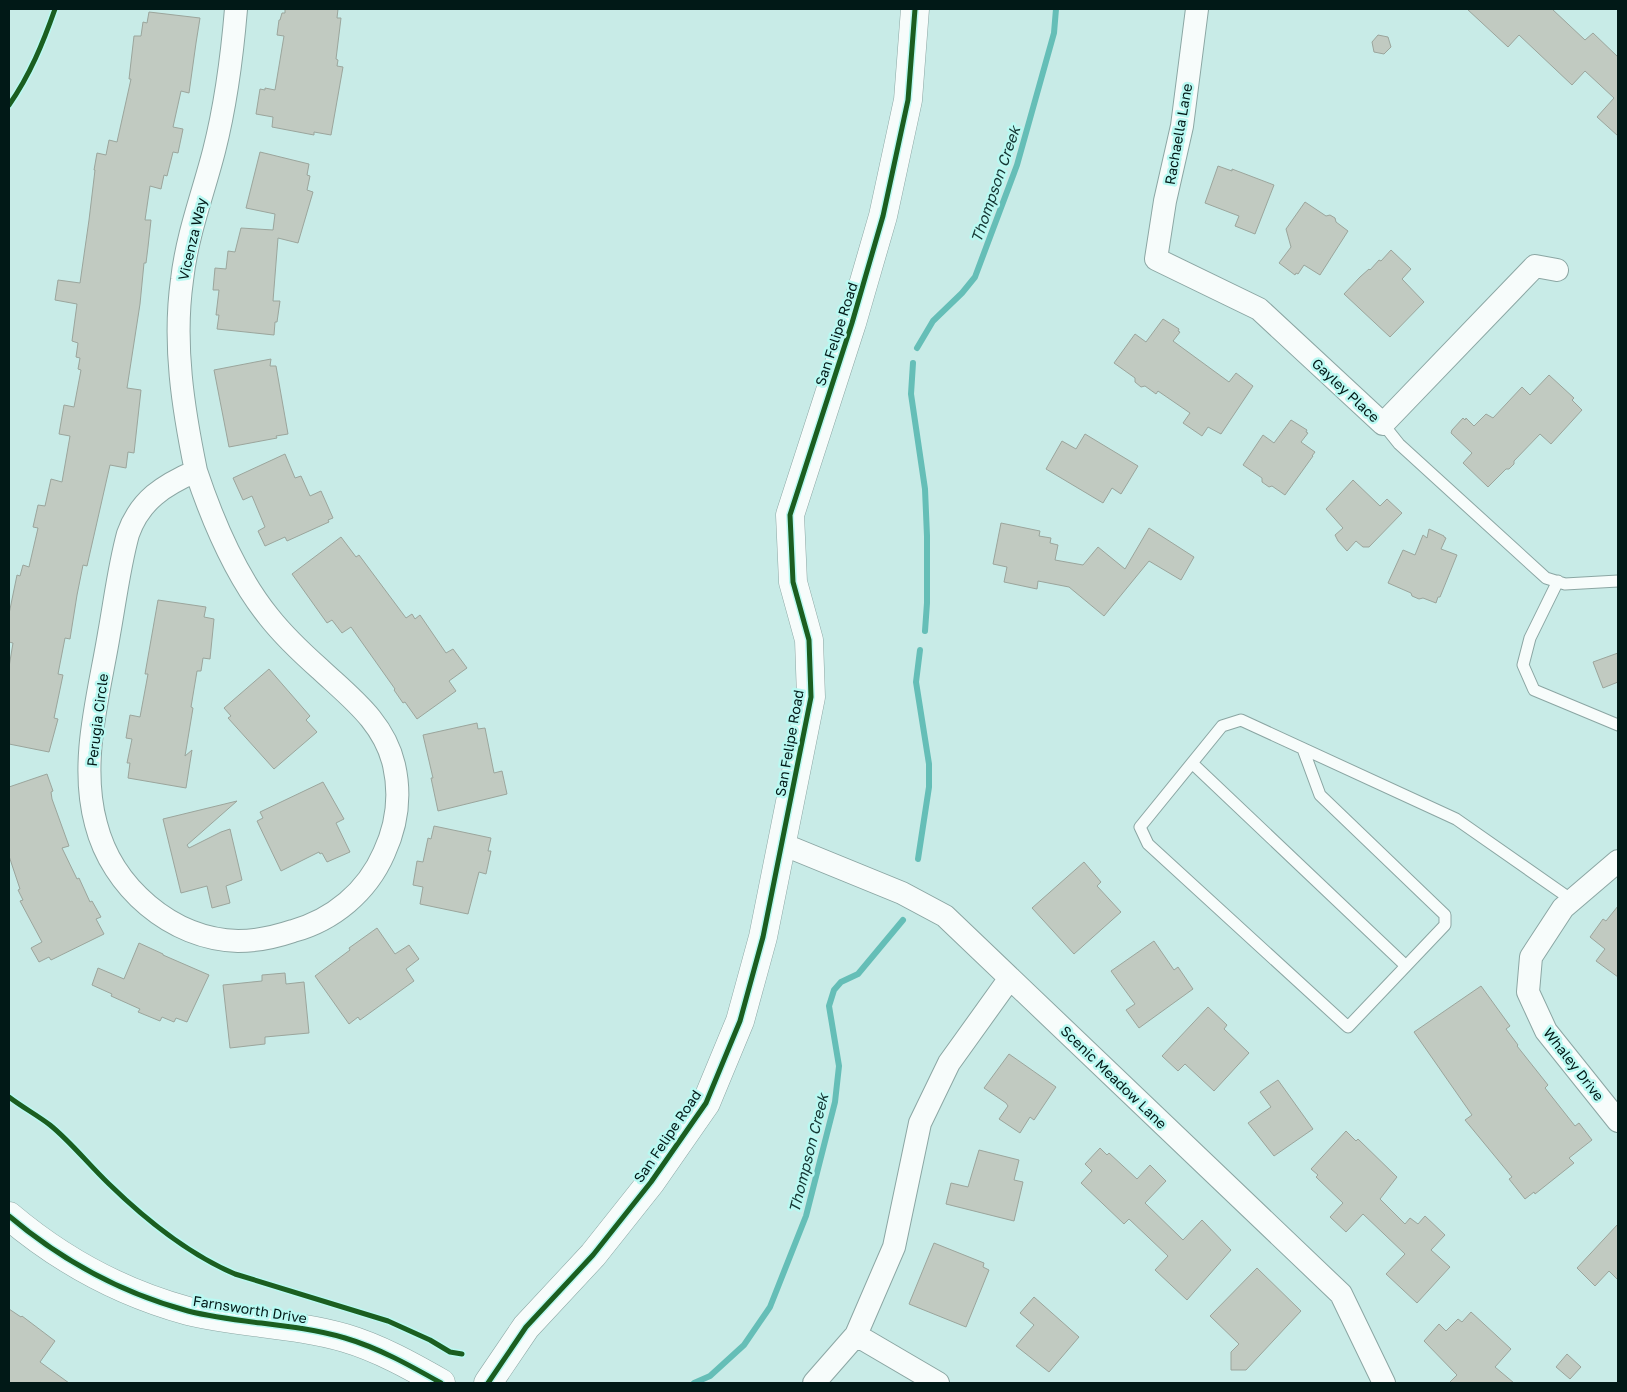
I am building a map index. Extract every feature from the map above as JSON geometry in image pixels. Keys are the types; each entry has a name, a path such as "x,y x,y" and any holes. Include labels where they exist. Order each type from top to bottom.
{"street":[{"name":"Vicenza Way","path":"196,471 184,409 179,366 179,309 182,279 191,231 214,153 221,120 229,76 236,9"},
{"name":"San Felipe Road","path":"488,1383 526,1327 593,1255 651,1182 706,1103 740,1021 764,937 811,697 809,640 794,582 790,516 884,216 908,100 915,9"},
{"name":"Rachaella Lane","path":"1156,259 1165,200 1182,126 1197,9"},
{"name":"Gayley Place","path":"1156,259 1259,309 1383,424 1535,266 1557,270"},
{"name":"Perugia Circle","path":"196,471 217,527 256,599 268,616 302,653 364,709 386,743 394,767 397,794 395,820 392,835 374,872 356,894 334,913 302,929 273,937 239,941 214,938 176,924 157,912 133,890 111,862 95,822 90,770 94,720 128,534 134,518 147,501 171,483 196,471"},
{"name":"Scenic Meadow Lane","path":"782,844 902,893 945,916 1341,1294 1384,1383"},
{"name":"Whaley Drive","path":"1618,861 1563,908 1531,957 1528,992 1546,1031 1618,1121"},
{"path":"814,1383 856,1335 894,1247 920,1123 948,1063 1010,978"},
{"name":"Farnsworth Drive","path":"9,1216 70,1260 138,1294 188,1310 225,1319 310,1330 345,1338 396,1358 441,1383"},
{"path":"856,1335 938,1383"}],"lane":[{"path":"1383,424 1399,444 1546,578 1565,584 1618,581"},
{"path":"1558,581 1530,638 1523,665 1534,690 1618,725"},
{"path":"1303,749 1320,795 1445,915 1444,925 1348,1027 1148,844 1140,827 1222,726 1241,720 1456,819 1572,900"},
{"path":"1192,763 1406,966"}],"building":[{"path":"285,9 338,9 337,18 341,18 336,59 338,60 337,66 343,67 331,135 314,132 314,135 272,127 273,117 256,114 260,89 275,90 284,36 277,35 279,20 282,13 285,13"},
{"path":"1467,9 1552,9 1585,40 1593,33 1618,57 1618,136 1597,117 1614,98 1585,71 1572,85 1519,35 1508,47"},
{"path":"149,12 200,18 189,93 181,91 173,127 183,129 178,153 173,152 167,176 164,175 161,189 150,186 145,220 151,220 148,247 146,263 144,263 140,304 127,388 141,390 134,453 128,452 126,468 110,465 87,566 83,565 70,639 65,638 58,674 63,675 54,718 58,719 49,752 9,744 9,667 13,643 9,642 9,614 17,575 20,576 23,565 29,567 38,528 33,527 38,505 45,506 51,479 62,482 70,436 59,434 64,405 74,407 81,370 78,369 80,358 76,357 78,343 72,341 77,304 55,300 58,280 80,283 97,153 106,155 109,140 117,142 131,79 129,79 134,36 141,36 143,22 147,23"},
{"path":"1378,35 1388,37 1391,47 1384,54 1374,52 1372,42"},
{"path":"260,152 309,164 307,175 310,176 307,190 313,192 298,243 278,238 273,301 280,301 274,335 217,329 219,315 216,315 219,290 213,290 215,268 226,269 228,251 235,252 241,228 273,230 275,214 246,208"},
{"path":"1218,166 1232,171 1232,169 1274,185 1255,234 1235,226 1239,216 1205,203"},
{"path":"1305,202 1326,216 1330,215 1335,218 1336,222 1348,231 1320,275 1304,265 1298,274 1296,273 1295,275 1279,263 1291,247 1286,229"},
{"path":"1391,250 1411,269 1402,279 1424,302 1390,337 1344,294"},
{"path":"1163,319 1179,329 1178,331 1180,332 1173,341 1229,382 1236,373 1253,386 1221,434 1208,427 1202,436 1183,423 1190,413 1158,391 1156,394 1145,386 1141,387 1135,382 1135,378 1114,363 1135,334 1146,342"},
{"path":"271,359 270,366 276,366 288,434 276,436 277,438 229,447 214,370"},
{"path":"1549,375 1574,398 1572,400 1582,410 1551,444 1540,434 1514,461 1514,464 1509,469 1506,469 1488,487 1463,463 1472,453 1451,433 1452,430 1463,418 1465,420 1466,418 1474,426 1486,414 1493,418 1522,387 1530,395"},
{"path":"1291,420 1307,430 1306,432 1308,433 1301,442 1315,452 1285,495 1262,482 1262,478 1243,465 1263,435 1274,443"},
{"path":"1085,434 1138,466 1121,494 1112,488 1103,503 1046,469 1062,441 1076,449"},
{"path":"285,454 295,478 301,476 310,496 321,491 333,518 328,520 329,522 287,541 285,537 265,546 258,531 265,527 252,496 243,500 233,478"},
{"path":"1353,480 1380,506 1387,499 1402,513 1369,547 1363,547 1356,541 1347,551 1335,535 1343,528 1326,509"},
{"path":"1001,523 1040,531 1039,536 1051,538 1050,543 1058,545 1055,560 1083,565 1098,547 1125,569 1149,528 1194,557 1181,580 1149,561 1104,616 1069,587 1038,581 1037,589 1004,582 1007,567 993,564"},
{"path":"1429,529 1446,538 1441,549 1457,555 1436,603 1423,598 1419,599 1412,596 1411,593 1388,583 1403,550 1415,555 1423,535 1427,538"},
{"path":"341,537 356,557 359,555 406,618 412,614 415,619 420,615 446,653 453,649 467,668 449,681 456,691 417,719 405,702 403,703 351,627 342,633 332,620 327,623 292,574"},
{"path":"158,600 206,607 204,617 214,619 210,659 203,658 201,671 197,671 191,707 193,708 185,756 192,750 186,788 128,778 130,763 127,763 132,739 126,738 130,715 140,717 148,674 145,674"},
{"path":"1618,653 1618,682 1603,688 1593,662"},
{"path":"269,669 310,716 306,720 317,732 274,769 228,718 231,716 224,708"},
{"path":"477,723 478,729 485,728 494,773 502,771 507,794 438,811 423,735"},
{"path":"47,774 53,791 51,792 52,799 69,846 62,848 90,902 92,901 101,917 96,919 104,934 51,960 49,957 39,962 31,948 42,942 20,901 23,900 18,890 20,889 9,856 9,787"},
{"path":"323,782 344,819 336,823 350,852 327,862 322,853 320,854 319,852 281,871 257,821 263,818 260,812"},
{"path":"237,801 187,845 189,848 230,829 242,880 226,886 230,903 212,908 207,886 181,893 163,819"},
{"path":"434,826 491,838 488,851 491,851 486,874 479,872 468,914 420,904 423,887 413,885 417,861 423,862 428,838 431,839"},
{"path":"1084,862 1101,882 1097,886 1121,912 1074,954 1032,908"},
{"path":"1618,906 1618,977 1596,961 1605,949 1590,937 1603,919 1606,921"},
{"path":"377,928 395,954 409,945 419,959 406,969 414,981 360,1020 358,1017 349,1024 315,976"},
{"path":"1154,941 1174,970 1178,967 1193,989 1139,1028 1126,1010 1135,1004 1111,971"},
{"path":"139,943 209,975 187,1022 176,1018 174,1022 162,1017 160,1021 138,1012 140,1009 92,985 98,968 124,979"},
{"path":"285,973 286,984 304,982 309,1033 265,1037 265,1044 230,1048 223,985 262,981 262,975"},
{"path":"1481,986 1510,1026 1506,1029 1517,1046 1548,1085 1545,1088 1575,1126 1579,1123 1592,1140 1569,1158 1574,1163 1535,1194 1534,1192 1525,1199 1509,1179 1512,1177 1465,1120 1472,1115 1414,1032"},
{"path":"1208,1007 1227,1025 1224,1029 1249,1053 1214,1091 1185,1064 1178,1071 1162,1056"},
{"path":"1009,1054 1056,1087 1034,1120 1030,1117 1020,1133 999,1119 1008,1106 1006,1103 984,1088"},
{"path":"1278,1080 1313,1129 1274,1156 1248,1123 1271,1107 1260,1092"},
{"path":"1346,1131 1356,1141 1358,1139 1397,1177 1380,1199 1405,1224 1410,1218 1418,1224 1425,1216 1445,1235 1431,1250 1450,1267 1417,1303 1386,1274 1405,1254 1363,1214 1346,1232 1330,1217 1343,1203 1316,1177 1318,1175 1311,1169"},
{"path":"1100,1148 1107,1155 1109,1153 1137,1179 1150,1165 1166,1181 1145,1203 1183,1240 1202,1220 1231,1250 1187,1300 1155,1270 1168,1256 1129,1219 1124,1224 1081,1183 1092,1171 1085,1164"},
{"path":"979,1150 1019,1160 1014,1180 1023,1182 1014,1221 946,1204 951,1183 968,1187"},
{"path":"1618,1224 1618,1280 1609,1271 1595,1286 1577,1268"},
{"path":"934,1243 984,1263 983,1267 989,1270 966,1327 909,1304"},
{"path":"1257,1268 1301,1311 1246,1370 1231,1370 1231,1352 1239,1344 1210,1316"},
{"path":"1034,1297 1079,1337 1049,1372 1016,1346 1034,1325 1020,1313"},
{"path":"9,1309 22,1316 55,1341 40,1362 69,1383 9,1383"},
{"path":"1471,1312 1511,1349 1495,1367 1514,1383 1449,1383 1457,1375 1424,1341 1439,1324 1446,1331 1458,1319 1462,1322"},
{"path":"1567,1354 1581,1367 1570,1379 1556,1367"}],"waterway":[{"name":"Thompson Creek","path":"917,348 933,321 962,293 975,277 1017,165 1054,33 1056,9"},
{"name":"Thompson Creek","path":"913,363 911,394 925,489 927,536 925,631"},
{"name":"Thompson Creek","path":"918,859 929,787 929,764 916,682 920,650"},
{"name":"Thompson Creek","path":"694,1383 710,1376 744,1345 770,1307 806,1216 835,1102 839,1066 829,1006 834,990 841,982 858,974 903,920"}],"cycle path":[{"path":"9,105 35,58 55,9"},
{"path":"488,1383 526,1327 593,1255 651,1182 706,1103 740,1021 763,937 811,697 809,640 793,582 790,515 852,323 883,216 908,100 915,9"},
{"path":"9,1097 45,1121 138,1210 168,1235 201,1257 235,1274 388,1321 430,1340 450,1352 462,1354"},
{"path":"9,1216 71,1261 116,1285 163,1304 227,1319 306,1329 345,1338 382,1352 441,1383"}]}
